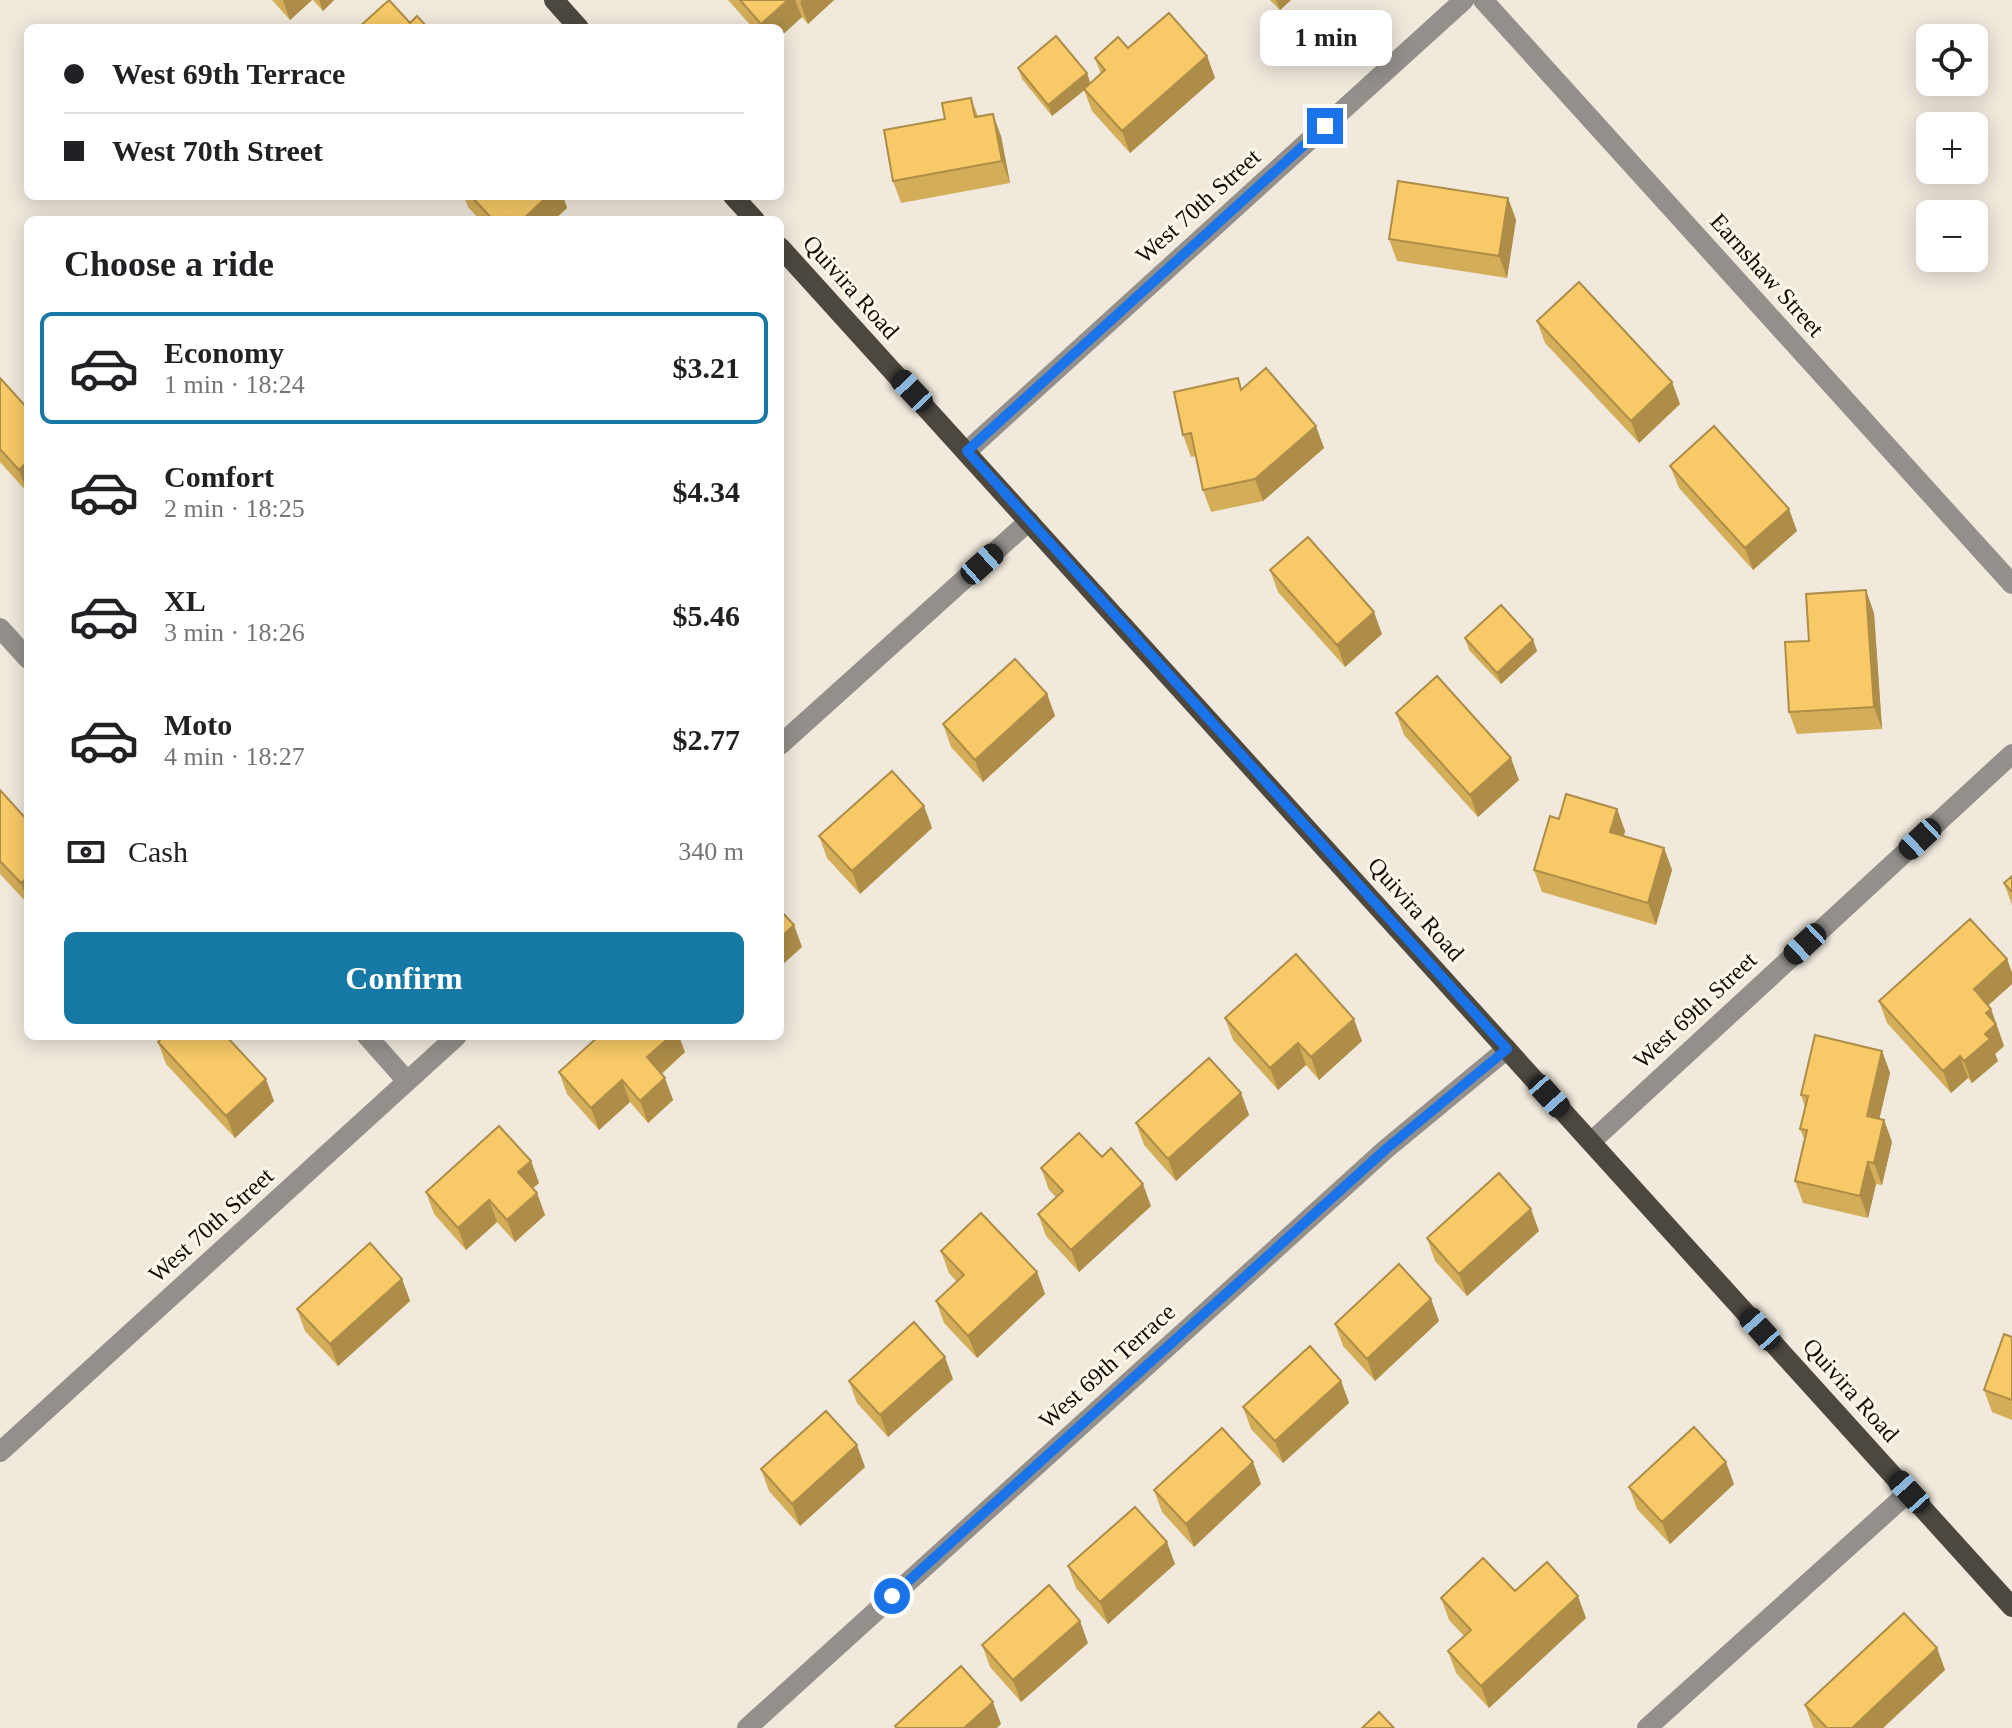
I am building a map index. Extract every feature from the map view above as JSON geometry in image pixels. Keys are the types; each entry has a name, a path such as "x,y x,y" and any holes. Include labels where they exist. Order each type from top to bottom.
{"main road":[{"path":"554,0 575,24"},
{"path":"737,200 751,216"},
{"name":"Quivira Road","path":"784,251 2012,1607"}],"street":[{"name":"West 70th Street","path":"967,451 1464,0"},
{"name":"Earnshaw Street","path":"1483,0 2012,584"},
{"path":"784,741 1029,521"},
{"path":"0,628 24,655"},
{"name":"West 69th Street","path":"1591,1142 2012,754"},
{"path":"371,1040 407,1081"},
{"name":"West 70th Street","path":"0,1452 453,1040"},
{"name":"West 69th Terrace","path":"747,1728 1386,1149 1507,1049"},
{"path":"1647,1728 1909,1492"}],"building":[{"path":"389,0 410,23 417,16 424,24 362,24"},
{"path":"740,0 788,0 761,24"},
{"path":"1169,13 1207,56 1122,131 1084,89 1105,70 1095,58 1118,37 1128,48"},
{"path":"1056,36 1087,73 1048,105 1018,68"},
{"path":"971,98 975,117 993,114 1002,161 893,181 884,130 945,119 942,103"},
{"path":"1398,181 1508,198 1499,256 1389,239"},
{"path":"475,200 544,200 526,216 489,216"},
{"path":"1579,282 1672,382 1631,421 1537,321"},
{"path":"1266,368 1316,426 1255,479 1203,490 1191,433 1183,435 1174,392 1238,378 1241,390"},
{"path":"0,378 24,405 24,465 19,470 0,449"},
{"path":"1714,426 1789,509 1745,548 1670,466"},
{"path":"1308,537 1374,612 1337,645 1270,570"},
{"path":"1866,590 1874,707 1789,712 1785,642 1809,641 1806,594"},
{"path":"1501,605 1533,640 1497,673 1465,638"},
{"path":"1015,659 1047,694 975,760 943,724"},
{"path":"1437,676 1511,758 1470,795 1396,713"},
{"path":"892,771 924,806 852,871 819,836"},
{"path":"0,790 24,817 24,880 21,883 0,861"},
{"path":"1566,794 1617,809 1610,832 1664,848 1648,903 1534,870 1550,816 1559,819"},
{"path":"2012,876 2012,892 2004,883"},
{"path":"784,914 794,925 784,934"},
{"path":"1970,919 2007,959 1974,989 1991,1009 1986,1013 1996,1024 1985,1034 1990,1039 1964,1061 1960,1056 1943,1071 1879,1001"},
{"path":"1296,954 1354,1019 1311,1057 1298,1043 1270,1068 1225,1018"},
{"path":"1815,1035 1882,1051 1867,1116 1884,1120 1874,1163 1868,1162 1860,1196 1795,1181 1807,1130 1800,1129 1808,1096 1801,1095"},
{"path":"230,1040 266,1079 226,1116 158,1042"},
{"path":"595,1040 666,1040 647,1057 665,1078 640,1101 622,1080 591,1108 559,1072"},
{"path":"1209,1058 1241,1093 1168,1159 1136,1123"},
{"path":"499,1126 531,1161 518,1172 537,1193 507,1220 489,1200 458,1228 426,1192"},
{"path":"1079,1133 1102,1157 1111,1148 1143,1184 1071,1250 1038,1214 1063,1191 1041,1168"},
{"path":"1499,1173 1531,1209 1459,1274 1427,1238"},
{"path":"981,1213 1037,1272 968,1336 936,1301 964,1275 941,1251"},
{"path":"370,1243 402,1279 330,1344 297,1309"},
{"path":"1399,1264 1431,1299 1367,1359 1335,1324"},
{"path":"914,1322 945,1357 880,1415 849,1381"},
{"path":"2004,1334 2012,1337 2012,1400 1984,1390"},
{"path":"1310,1346 1341,1381 1275,1441 1243,1407"},
{"path":"826,1411 857,1445 792,1504 761,1469"},
{"path":"1694,1427 1726,1462 1662,1522 1629,1487"},
{"path":"1222,1428 1253,1462 1186,1524 1154,1490"},
{"path":"1135,1507 1167,1542 1100,1602 1068,1566"},
{"path":"1483,1558 1515,1591 1547,1562 1578,1596 1481,1686 1448,1651 1471,1630 1441,1598"},
{"path":"1049,1585 1080,1621 1013,1680 982,1645"},
{"path":"1904,1613 1937,1648 1852,1728 1827,1728 1805,1705"},
{"path":"961,1666 993,1702 964,1728 895,1726"},
{"path":"1379,1712 1394,1728 1362,1728"}],"route":[{"path":"892,1596 1386,1149 1507,1049 967,451 1325,126"}]}
